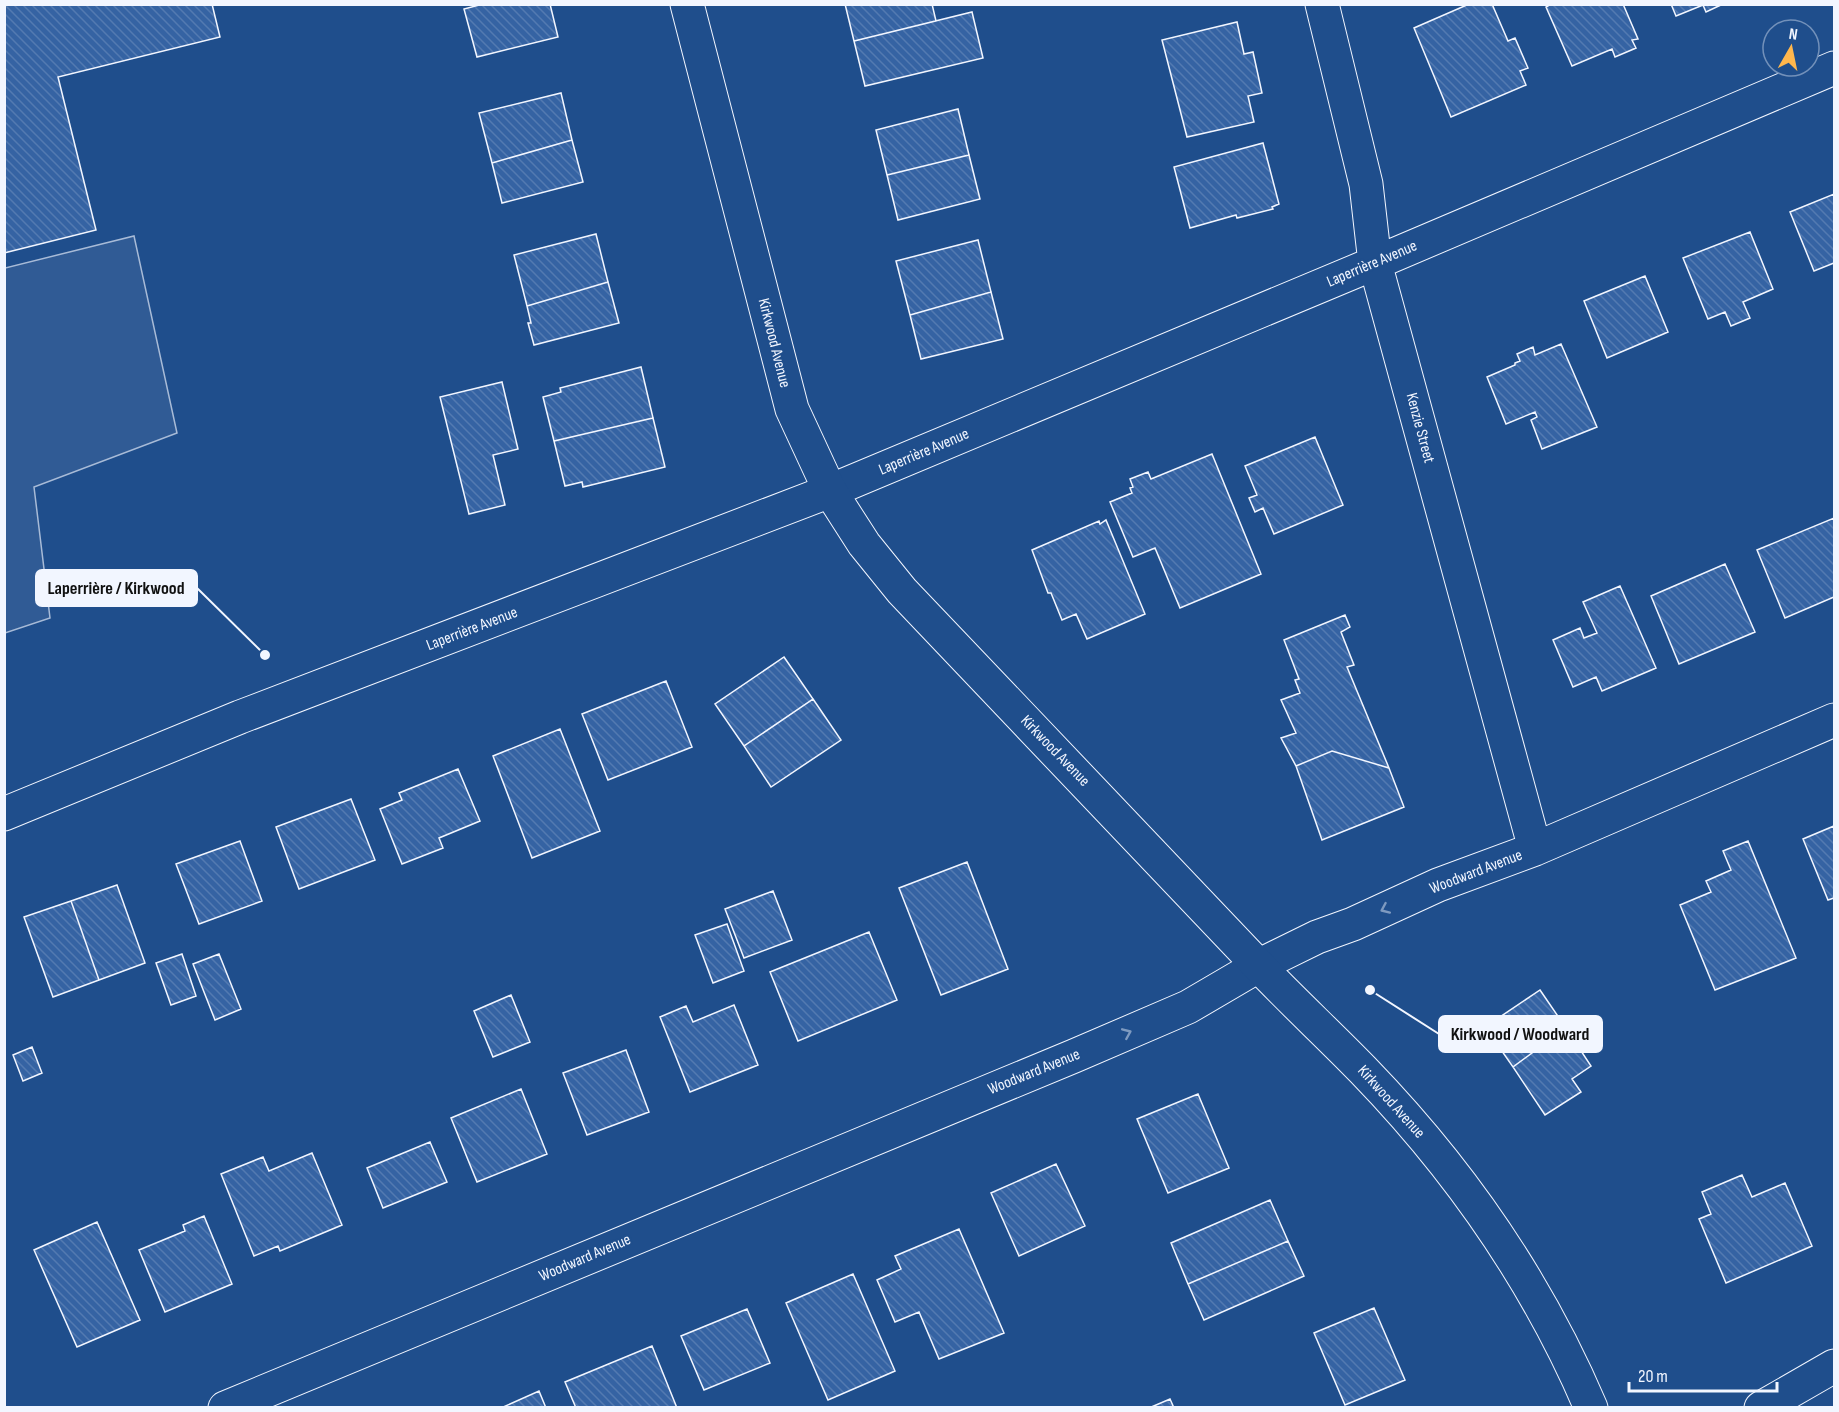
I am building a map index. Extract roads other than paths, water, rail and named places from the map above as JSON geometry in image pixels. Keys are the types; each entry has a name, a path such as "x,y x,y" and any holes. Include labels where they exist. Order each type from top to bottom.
{"street":[{"name":"Kirkwood Avenue","path":"687,4 792,409 801,434 830,491 864,544 902,591 1258,966 1364,1071 1446,1164 1484,1214 1545,1312 1591,1407"},
{"name":"Kenzie Street","path":"1322,4 1366,184 1375,263 1535,849"},
{"name":"Laperrière Avenue","path":"4,814 240,717 830,491 1834,68"},
{"name":"Woodward Avenue","path":"225,1407 1074,1056 1188,1007 1258,966 1317,937 1353,924 1438,885 1535,849 1834,720"},
{"path":"1761,1407 1834,1366"}],"place":[{"name":"Laperrière / Kirkwood","path":"265,655"},
{"name":"Kirkwood / Woodward","path":"1370,990"}]}
